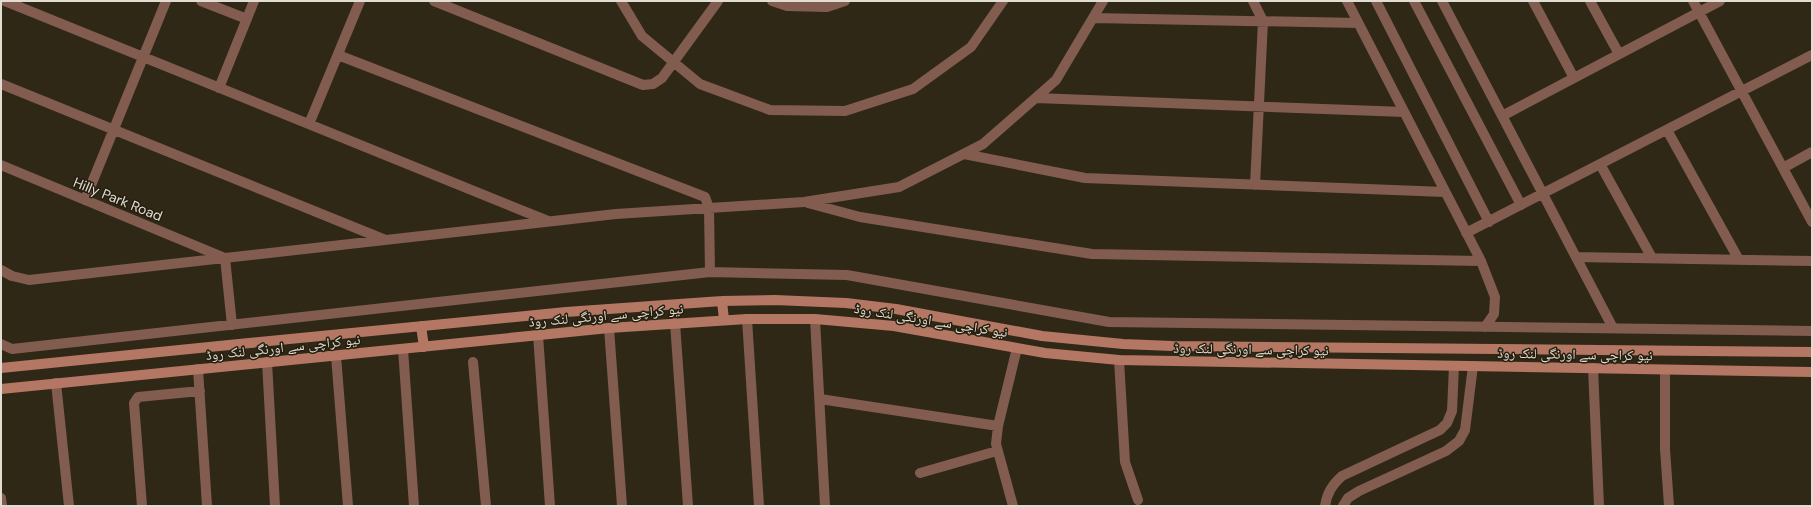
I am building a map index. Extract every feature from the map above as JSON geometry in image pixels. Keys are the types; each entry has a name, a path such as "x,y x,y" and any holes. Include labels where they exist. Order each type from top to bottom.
{"street":[{"path":"5,1 550,222"},
{"path":"85,200 166,1"},
{"path":"201,1 247,19"},
{"path":"219,88 254,1"},
{"path":"310,124 360,1"},
{"path":"434,1 643,85 653,84 662,78 718,1"},
{"path":"621,1 642,36 700,84 770,110 845,111 913,89 971,47 1003,1"},
{"path":"772,1 786,6 827,7 845,1"},
{"path":"1,270 12,276 29,280 616,214 804,202 899,187 983,144 1056,80 1103,1"},
{"path":"1253,1 1262,21 1255,185"},
{"path":"1346,1 1481,261 1495,297 1494,314 1485,326"},
{"path":"1376,1 1489,222"},
{"path":"1414,1 1522,205"},
{"path":"1442,1 1613,328"},
{"path":"1533,1 1574,78"},
{"path":"1590,1 1619,54"},
{"path":"1693,1 1812,222"},
{"path":"1502,116 1720,1"},
{"path":"1093,18 1358,23"},
{"path":"338,56 696,192 705,197 709,208 710,272"},
{"path":"1466,233 1741,91 1811,57"},
{"path":"1,84 385,240"},
{"path":"1036,98 1404,112"},
{"path":"1667,130 1739,260"},
{"path":"1783,168 1812,152"},
{"path":"964,154 1085,178 1445,192"},
{"path":"1600,164 1652,258"},
{"name":"Hilly Park Road","path":"1,165 225,258"},
{"path":"804,202 860,217 1092,254 1481,261"},
{"path":"1576,257 1812,261"},
{"path":"225,258 232,325"},
{"path":"1,350 710,272 847,275 1109,322 1812,331"},
{"name":"نیو کراچی سے اورنگی لنک روڈ","path":"1,368 566,312 722,301 775,300 846,303 896,310 1042,336 1123,344 1172,346 1812,352"},
{"path":"722,301 724,320"},
{"path":"747,318 758,506"},
{"name":"نیو کراچی سے اورنگی لنک روڈ","path":"1,389 609,328 747,318 815,319 894,326 1046,353 1119,360 1256,364 1812,372"},
{"path":"815,319 825,506"},
{"path":"675,323 688,506"},
{"path":"421,326 424,347"},
{"path":"609,328 622,506"},
{"path":"538,335 550,506"},
{"path":"1,344 12,349"},
{"path":"1013,506 996,444 998,426 1017,348"},
{"path":"403,349 414,506"},
{"path":"1574,349 1575,368"},
{"path":"336,356 348,506"},
{"path":"1119,360 1125,462 1138,500"},
{"path":"267,362 275,506"},
{"path":"473,362 486,506"},
{"path":"1325,506 1330,490 1342,476 1440,430 1447,423 1452,411 1454,366"},
{"path":"1343,506 1348,498 1359,491 1446,451 1459,441 1465,430 1474,366"},
{"path":"1593,368 1600,506"},
{"path":"198,369 207,506"},
{"path":"1665,370 1665,449 1668,506"},
{"path":"56,383 69,506"},
{"path":"142,506 134,403 138,397 200,391"},
{"path":"820,399 998,426"},
{"path":"920,473 997,451"},
{"path":"1,498 2,506"}]}
